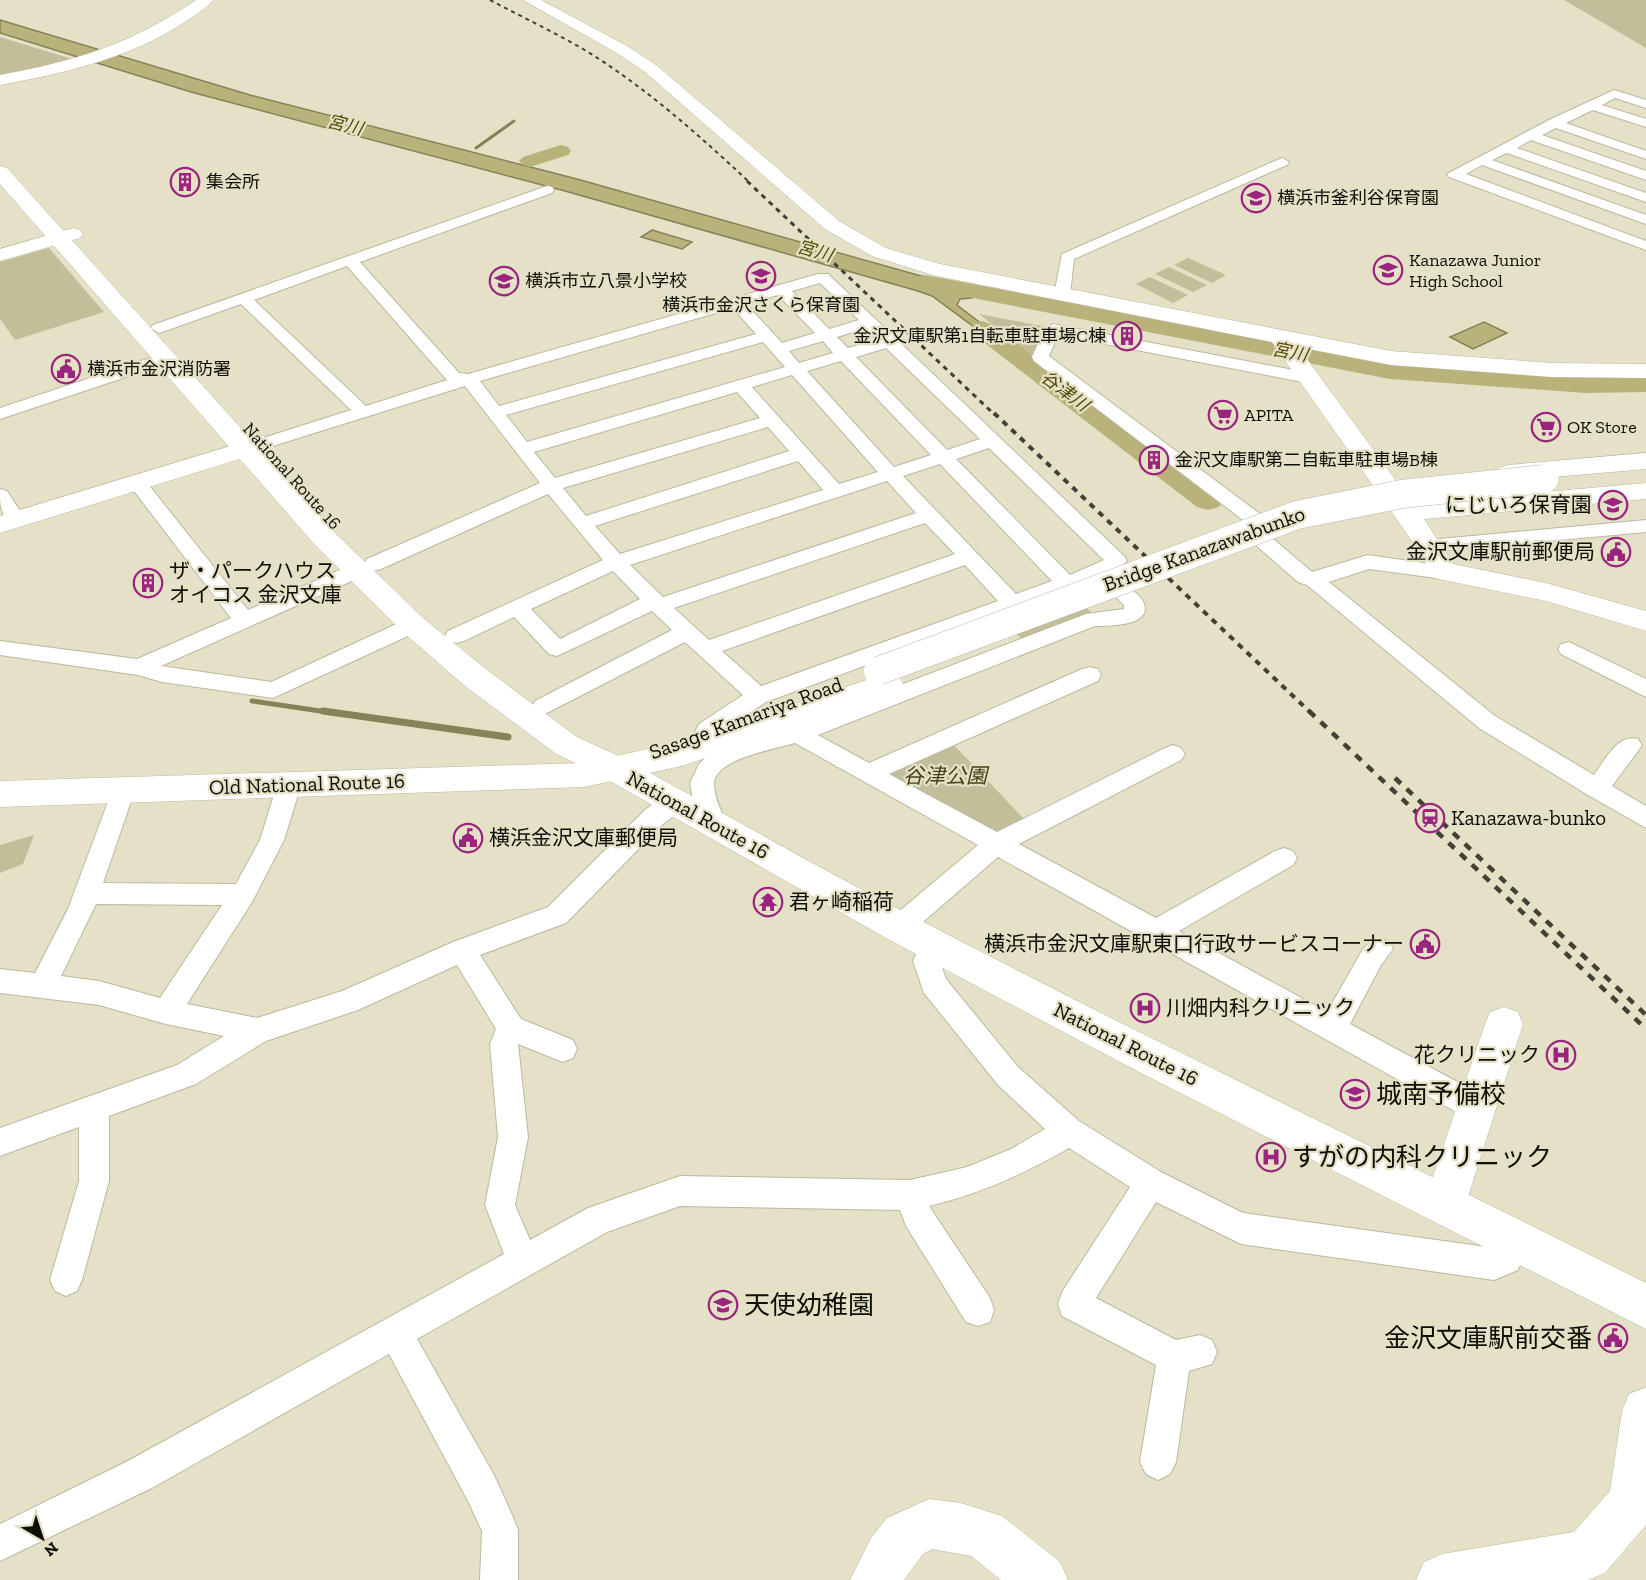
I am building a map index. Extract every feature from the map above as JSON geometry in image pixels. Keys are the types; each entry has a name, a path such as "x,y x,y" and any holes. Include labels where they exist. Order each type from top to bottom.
{"main road":[{"path":"0,80 85,60 150,36 206,0"},
{"path":"530,0 643,63 832,225 861,244 899,260 936,270 1062,295 1292,354 1552,370 1646,370"},
{"name":"National Route 16","path":"0,153 165,358 255,447 365,567 413,625 476,678 566,745 614,768 899,927 1155,1060 1445,1203 1646,1307"},
{"name":"National Route 16","path":"4,182 66,236 159,328 255,447"},
{"path":"0,255 66,236"},
{"path":"1292,354 1429,546 1444,572 1513,582 1555,592 1646,621"},
{"path":"8,523 255,447"},
{"path":"1384,484 1646,461"},
{"path":"1548,485 1646,471"},
{"path":"1548,485 1646,482"},
{"name":"Bridge Kanazawabunko","path":"883,677 1275,536 1326,520 1406,504 1548,485"},
{"path":"1405,513 1646,491"},
{"name":"National Route 16","path":"365,567 580,735 614,768"},
{"name":"Sasage Kamariya Road","path":"614,768 706,730 883,677"},
{"name":"Sasage Kamariya Road","path":"614,768 682,754 883,677"},
{"name":"Old National Route 16","path":"0,794 552,777 584,775 614,768"},
{"path":"1445,1203 1504,1024"},
{"path":"1442,1580 1587,1555 1632,1502 1646,1411"},
{"path":"876,1580 889,1556 905,1536 929,1524 984,1534 1042,1580"}],"street":[{"path":"1646,104 1614,94 1454,174 1646,246"},
{"path":"1591,105 1646,123"},
{"path":"1569,116 1646,142"},
{"path":"1554,123 1646,155"},
{"path":"1531,136 1646,177"},
{"path":"1506,148 1646,198"},
{"path":"1482,161 1646,220"},
{"path":"1062,295 1067,256 1282,162"},
{"path":"1573,219 1646,177"},
{"path":"159,328 546,190"},
{"path":"350,260 454,378 469,379 617,563 656,604 758,696"},
{"path":"255,447 469,379 823,277 1118,561 1101,571 758,696 706,730"},
{"path":"781,289 1066,583"},
{"path":"243,298 364,413"},
{"path":"736,302 890,474 1012,603"},
{"path":"495,413 773,343 825,335 871,322"},
{"path":"1257,521 1040,357 1053,328 1292,354"},
{"path":"524,449 891,341"},
{"path":"0,414 165,358"},
{"path":"741,385 835,492"},
{"path":"140,667 552,485 773,420"},
{"path":"456,636 602,567 993,441"},
{"path":"583,523 803,453"},
{"path":"137,483 244,620"},
{"path":"1384,484 1314,500 1250,524 1249,529 1305,578 1314,580 1487,722 1646,818"},
{"path":"0,495 8,523"},
{"path":"517,608 557,649 656,604 929,515"},
{"path":"1429,546 1646,526"},
{"path":"706,649 967,557"},
{"path":"1314,580 1368,562 1444,572"},
{"path":"715,825 705,801 702,783 707,770 717,760 732,753 797,734 1094,619 1122,618 1134,613 1134,603 1101,571"},
{"path":"0,648 140,667 162,674 273,690 413,625"},
{"path":"543,707 687,632"},
{"path":"1569,650 1646,689"},
{"path":"868,773 1090,675"},
{"path":"797,734 1477,1108"},
{"path":"1596,789 1630,745"},
{"path":"899,927 996,844 1173,754"},
{"path":"166,1012 243,895 272,840 289,785"},
{"path":"42,986 81,910 123,790"},
{"path":"0,1142 186,1075 257,1031 348,1002 462,950 557,915 654,817 674,802"},
{"path":"1156,931 1284,858"},
{"path":"87,893 243,895"},
{"path":"936,946 926,961 934,985 1008,1076 1068,1131 1150,1183 1241,1228 1494,1264 1507,1259 1513,1238"},
{"path":"1332,1030 1372,957 1380,949"},
{"path":"462,950 511,1028 563,1048"},
{"path":"0,981 99,993 166,1012 257,1031"},
{"path":"511,1028 504,1044 513,1137 500,1205 522,1260"},
{"path":"66,1280 94,1181 94,1108"},
{"path":"0,1543 123,1484 396,1334 522,1260 600,1219 680,1191 910,1195 968,1182 1022,1159 1068,1131"},
{"path":"1150,1183 1074,1304 1187,1354 1158,1462"},
{"path":"910,1195 917,1215 978,1310"},
{"path":"396,1334 481,1488 500,1530 499,1580"}],"green space":[{"path":"1564,0 1646,0 1646,48"},
{"path":"0,37 72,59 72,61 0,76"},
{"path":"49,248 104,312 15,340 0,319 0,262"},
{"path":"1188,258 1226,275 1212,283 1174,265"},
{"path":"1169,267 1207,285 1193,292 1155,274"},
{"path":"1150,277 1188,295 1173,303 1136,284"},
{"path":"979,314 1047,327 1034,357"},
{"path":"1065,588 1095,616 1025,643 998,612"},
{"name":"谷津公園","path":"952,743 1024,819 993,834 892,777 894,768"},
{"path":"34,835 23,864 0,873 0,845"}],"water":[{"path":"0,20 250,95 577,179 921,276 978,289 972,298 960,299 957,305 1028,359 1020,361 932,296 918,291 565,191 191,92 0,33"},
{"path":"652,230 692,242 682,249 641,237"},
{"path":"1484,322 1507,333 1473,349 1450,337"}],"waterway":[{"path":"476,148 514,121"},
{"path":"530,161 561,151"},
{"name":"宮川","path":"925,282 1390,371 1585,385 1646,384"},
{"name":"谷津川","path":"982,329 1208,501"},
{"path":"252,701 334,713"},
{"path":"323,711 508,737"}],"railway":[{"path":"490,0 564,38 610,66 672,113 749,182"},
{"path":"747,181 995,415"},
{"path":"994,413 1311,713"},
{"path":"1309,711 1646,1029"},
{"path":"1395,778 1646,1015"}],"place":[{"name":"集会所","path":"185,182"},
{"name":"横浜市釜利谷保育園","path":"1256,198"},
{"name":"Kanazawa Junior High School","path":"1388,270"},
{"name":"横浜市金沢さくら保育園","path":"761,276"},
{"name":"横浜市立八景小学校","path":"504,281"},
{"name":"金沢文庫駅第1自転車駐車場C棟","path":"1127,336"},
{"name":"横浜市金沢消防署","path":"66,369"},
{"name":"APITA","path":"1223,415"},
{"name":"OK Store","path":"1546,427"},
{"name":"金沢文庫駅第二自転車駐車場B棟","path":"1154,460"},
{"name":"にじいろ保育園","path":"1613,505"},
{"name":"金沢文庫駅前郵便局","path":"1616,552"},
{"name":"ザ・パークハウス オイコス 金沢文庫","path":"148,583"},
{"name":"Kanazawa-bunko","path":"1430,818"},
{"name":"横浜金沢文庫郵便局","path":"468,838"},
{"name":"君ヶ崎稲荷","path":"768,902"},
{"name":"横浜市金沢文庫駅東口行政サービスコーナー","path":"1425,944"},
{"name":"川畑内科クリニック","path":"1145,1008"},
{"name":"花クリニック","path":"1561,1055"},
{"name":"城南予備校","path":"1355,1094"},
{"name":"すがの内科クリニック","path":"1271,1157"},
{"name":"天使幼稚園","path":"723,1305"},
{"name":"金沢文庫駅前交番","path":"1613,1338"}]}
